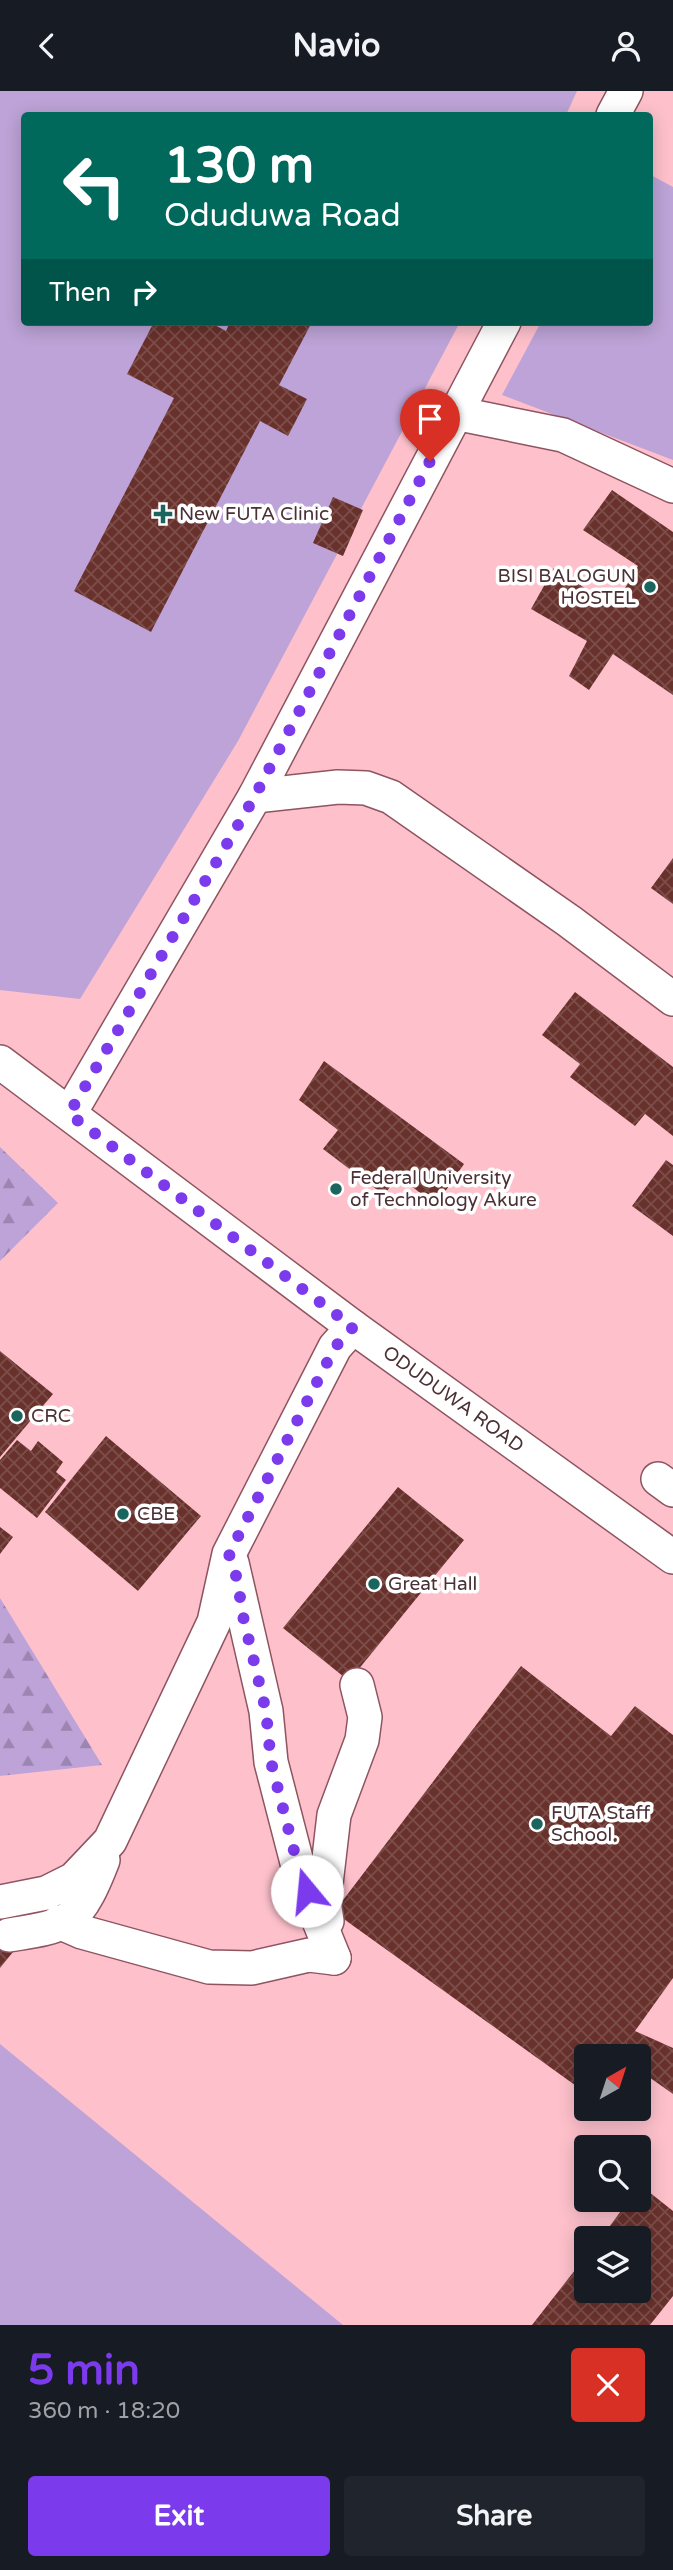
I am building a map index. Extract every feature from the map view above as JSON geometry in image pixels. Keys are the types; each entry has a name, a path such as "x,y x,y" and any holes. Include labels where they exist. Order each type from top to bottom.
{"street":[{"path":"615,112 626,91"},
{"path":"69,1114 255,796 501,326"},
{"path":"455,413 563,435 673,486"},
{"path":"255,796 347,787 366,788 391,797 569,921 673,999"},
{"name":"ODUDUWA ROAD","path":"0,1062 353,1327 673,1557"},
{"path":"9,1935 68,1920 87,1897 110,1841 214,1622 229,1554 335,1347 353,1327"},
{"path":"229,1554 238,1582 242,1612 266,1711 271,1762 300,1874 334,1958"},
{"path":"334,1958 324,1901 334,1815 362,1740 365,1717 357,1685"},
{"path":"0,1902 46,1893 74,1878 110,1841"},
{"path":"59,1922 82,1932 209,1967 251,1968 309,1955 334,1958"}],"shaded area":[{"name":"Federal University of Technology Akure","path":"0,91 673,91 673,2325 0,2325"},
{"path":"0,91 577,91 567,112 21,112 21,326 458,326 238,741 80,999 0,990"},
{"path":"653,176 673,187 673,460 502,395 539,326 653,326"},
{"path":"0,2044 343,2325 0,2325"}],"green space":[{"path":"0,1147 58,1203 0,1261"},
{"path":"0,1598 102,1765 0,1776"}],"building":[{"name":"New FUTA Clinic","path":"152,326 217,326 226,331 228,326 310,326 279,385 307,399 288,436 260,421 151,632 74,591 174,398 127,374"},
{"name":"BISI BALOGUN HOSTEL","path":"612,490 673,532 673,695 613,654 589,690 569,676 587,641 531,609 554,568 614,607 638,566 583,530"},
{"path":"333,497 363,510 343,556 313,543"},
{"path":"673,858 673,904 651,888"},
{"path":"575,992 673,1067 673,1136 645,1114 635,1126 570,1077 580,1064 542,1035"},
{"path":"324,1061 464,1164 436,1205 398,1176 384,1195 323,1149 338,1130 299,1100"},
{"path":"666,1160 673,1165 673,1236 632,1206"},
{"name":"CRC","path":"0,1351 53,1394 0,1457"},
{"name":"CBE","path":"106,1436 201,1516 138,1591 45,1512"},
{"path":"17,1440 31,1451 38,1441 63,1462 56,1472 66,1480 37,1518 0,1488 0,1460"},
{"name":"Great Hall","path":"398,1487 464,1540 349,1681 283,1628"},
{"path":"0,1527 13,1537 0,1554"},
{"name":"FUTA Staff School.","path":"521,1666 611,1736 635,1706 673,1735 673,1978 635,2031 673,2048 673,2094 651,2078 651,2044 626,2044 628,2041 626,2044 574,2044 574,2084 334,1912"},
{"path":"0,1941 13,1952 0,1968"},
{"path":"651,2194 673,2211 673,2296 650,2325 532,2325 574,2271 574,2303 651,2303 651,2226 610,2226 620,2212 651,2212"}],"place":[{"name":"New FUTA Clinic","path":"163,514"},
{"name":"BISI BALOGUN HOSTEL","path":"650,587"},
{"name":"Federal University of Technology Akure","path":"336,1189"},
{"name":"CRC","path":"17,1416"},
{"name":"CBE","path":"123,1514"},
{"name":"Great Hall","path":"374,1584"},
{"name":"FUTA Staff School.","path":"537,1824"}],"route":[{"path":"307,1891 300,1874 271,1762 266,1711 242,1612 238,1582 229,1554 335,1347 353,1327 69,1114 255,796 430,461"}]}
